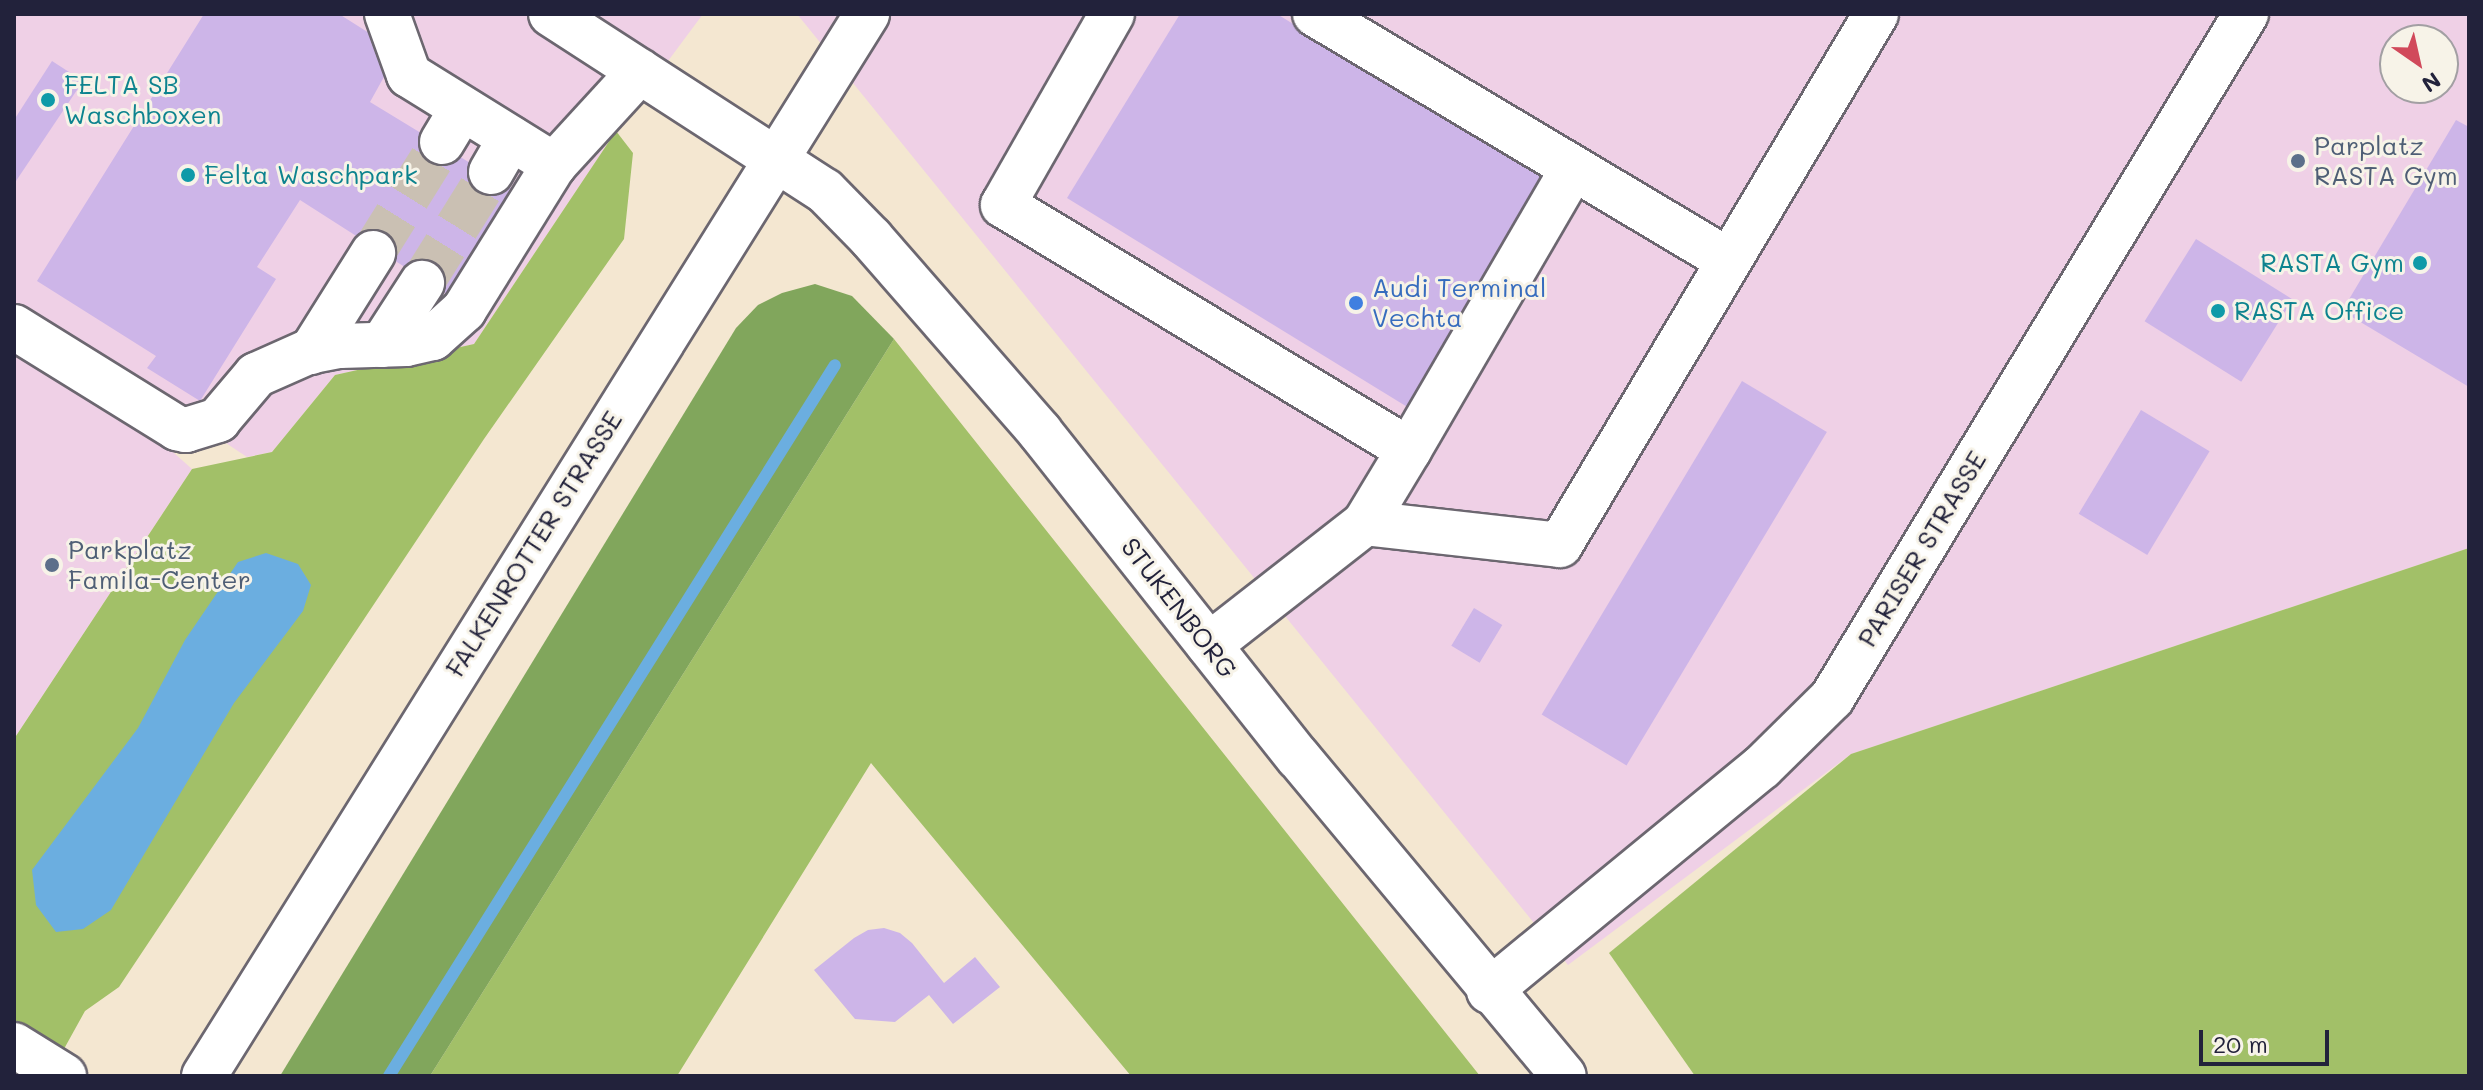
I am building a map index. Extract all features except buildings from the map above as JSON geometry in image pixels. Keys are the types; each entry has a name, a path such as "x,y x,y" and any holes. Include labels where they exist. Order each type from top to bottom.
{"street":[{"path":"387,14 409,75 452,125 501,155 554,165"},
{"name":"STUKENBORG","path":"551,14 825,191 871,238 1040,432 1489,991 1564,1076"},
{"name":"FALKENROTTER STRASSE","path":"204,1076 867,14"},
{"path":"1112,14 1003,205 1409,450"},
{"path":"1315,14 1572,170 1728,260"},
{"path":"1365,523 1560,545 1876,14"},
{"name":"PARISER STRASSE","path":"1489,991 1762,767 1832,698 2246,14"},
{"path":"14,327 177,428 186,430 218,420 256,375 311,352 340,346 382,345 433,338 464,310 554,165 640,71"},
{"path":"1209,645 1365,523 1572,170"},
{"path":"311,352 373,253"},
{"path":"382,345 422,283"},
{"path":"14,1045 64,1076"}],"shaded area":[{"path":"14,14 703,14 616,131 474,344 335,375 272,452 247,457 14,303"},
{"path":"797,14 2469,14 2469,548 1851,754 1568,965"},
{"name":"Parkplatz Famila-Center","path":"14,352 165,445 192,469 14,739"}],"green space":[{"path":"616,131 633,153 624,239 484,439 119,987 85,1011 49,1076 14,1076 14,739 192,469 272,452 335,375 474,344"},
{"path":"815,284 852,296 894,339 430,1076 280,1076 736,328 758,305 782,293"},
{"path":"894,339 1480,1076 1131,1076 871,763 677,1076 430,1076"},
{"path":"2469,548 2469,1076 1695,1076 1609,953 1851,754"}],"water":[{"path":"266,553 298,564 311,585 303,611 234,703 111,910 83,929 56,932 36,905 32,870 138,728 185,640 238,562"}],"waterway":[{"path":"389,1076 835,365"}],"tunnel":[{"path":"373,253 442,142"},
{"path":"422,283 491,172"}],"place":[{"name":"FELTA SB Waschboxen","path":"48,100"},
{"name":"Parplatz RASTA Gym","path":"2298,161"},
{"name":"Felta Waschpark","path":"188,175"},
{"name":"RASTA Gym","path":"2420,263"},
{"name":"Audi Terminal Vechta","path":"1356,303"},
{"name":"RASTA Office","path":"2218,311"},
{"name":"Parkplatz Famila-Center","path":"52,565"}]}
